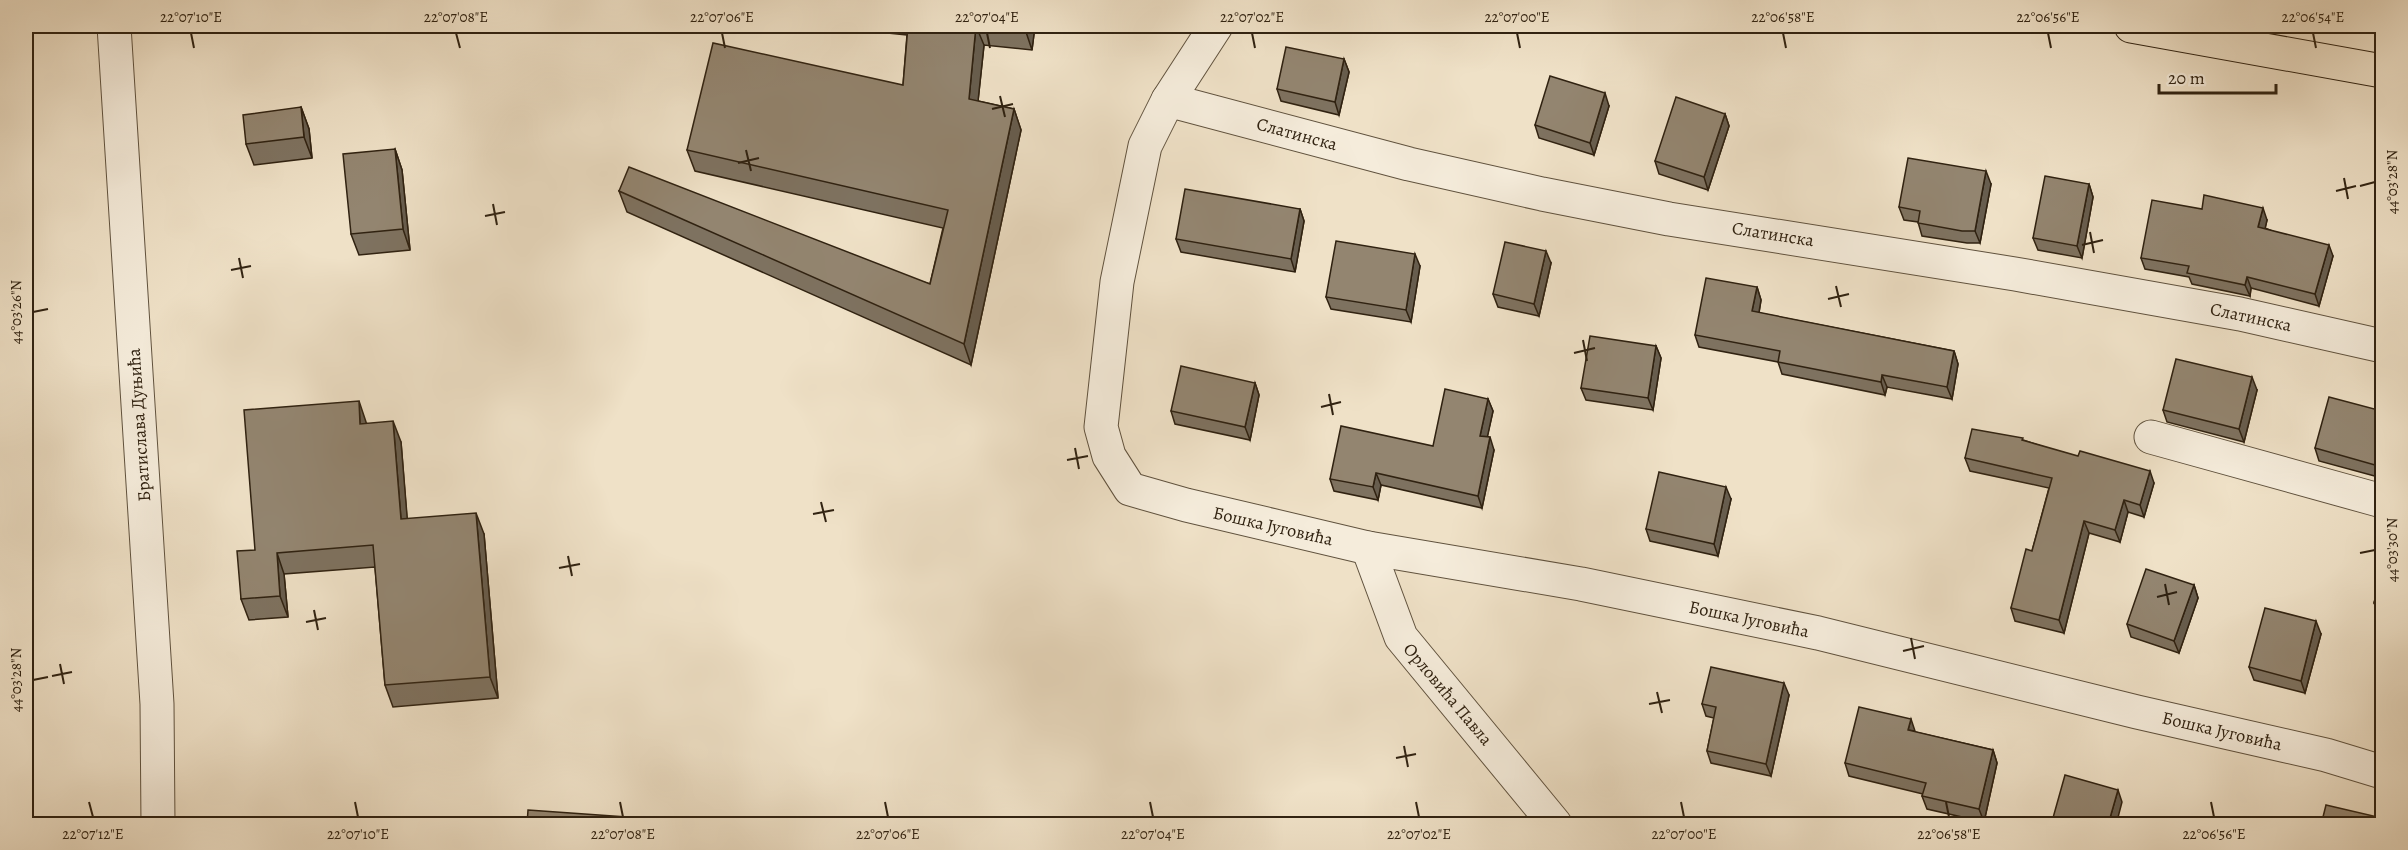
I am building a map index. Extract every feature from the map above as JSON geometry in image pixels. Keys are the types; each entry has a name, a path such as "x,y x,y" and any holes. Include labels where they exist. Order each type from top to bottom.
{"main road":[{"path":"2131,26 2382,71"}],"street":[{"name":"Братислава Дуњића","path":"114,26 157,704 158,825"},
{"path":"1168,100 1216,26"},
{"name":"Слатинска","path":"1168,100 1409,164 1542,194 1669,219 2003,272 2240,314 2382,346"},
{"name":"Бошка Југовића","path":"1168,100 1145,146 1116,282 1101,427 1109,456 1130,489 1149,496 1368,548 1581,584 1818,633 2137,712 2326,755 2382,772"},
{"path":"2151,437 2382,501"},
{"name":"Орловића Павла","path":"1368,548 1401,637 1555,825"}],"building":[{"path":"908,26 976,26 969,99 1014,109 964,344 619,191 629,167 930,284 948,210 687,150 713,43 903,85"},
{"path":"989,26 1025,26 1025,29"},
{"path":"1286,47 1344,59 1335,102 1277,89"},
{"path":"1550,76 1605,93 1590,143 1535,125"},
{"path":"1676,97 1725,114 1704,177 1655,161"},
{"path":"301,107 304,137 246,144 243,115"},
{"path":"395,149 403,229 351,234 343,154"},
{"path":"1908,158 1986,171 1975,231 1962,231 1918,223 1920,211 1899,207"},
{"path":"2045,176 2089,184 2077,246 2033,238"},
{"path":"1185,189 1300,209 1291,259 1176,239"},
{"path":"2204,195 2263,208 2258,227 2329,245 2315,294 2247,277 2245,285 2187,273 2189,266 2141,258 2152,200 2202,209"},
{"path":"1336,241 1415,254 1406,310 1326,297"},
{"path":"1505,242 1546,251 1534,304 1493,294"},
{"path":"1706,278 1757,287 1752,311 1954,351 1947,387 1882,375 1881,382 1778,362 1780,351 1695,335"},
{"path":"1590,336 1656,346 1648,398 1581,388"},
{"path":"2176,359 2252,377 2239,429 2163,410"},
{"path":"1181,366 1255,383 1245,427 1171,411"},
{"path":"1445,389 1488,399 1480,436 1490,437 1478,496 1376,473 1373,487 1330,479 1341,426 1433,446"},
{"path":"2329,397 2382,411 2382,467 2315,448"},
{"path":"359,401 360,424 393,421 401,519 476,513 490,677 385,685 373,545 277,553 280,596 241,599 237,551 255,550 244,410"},
{"path":"1972,429 2023,438 2022,440 2078,456 2080,451 2150,471 2140,505 2124,500 2115,530 2084,521 2059,620 2011,608 2026,549 2032,551 2052,478 1965,458"},
{"path":"1659,472 1726,487 1714,544 1646,529"},
{"path":"2146,569 2194,585 2174,641 2127,624"},
{"path":"2382,573 2382,606 2374,603"},
{"path":"2265,608 2316,621 2301,681 2249,667"},
{"path":"1711,667 1784,683 1766,764 1707,751 1716,707 1702,704"},
{"path":"1859,707 1911,719 1908,730 1993,750 1979,809 1922,796 1926,783 1845,763"},
{"path":"2065,775 2118,790 2108,825 2051,825"},
{"path":"2326,805 2382,818 2381,825 2321,825"},
{"path":"528,810 669,820 669,825 527,825"}]}
